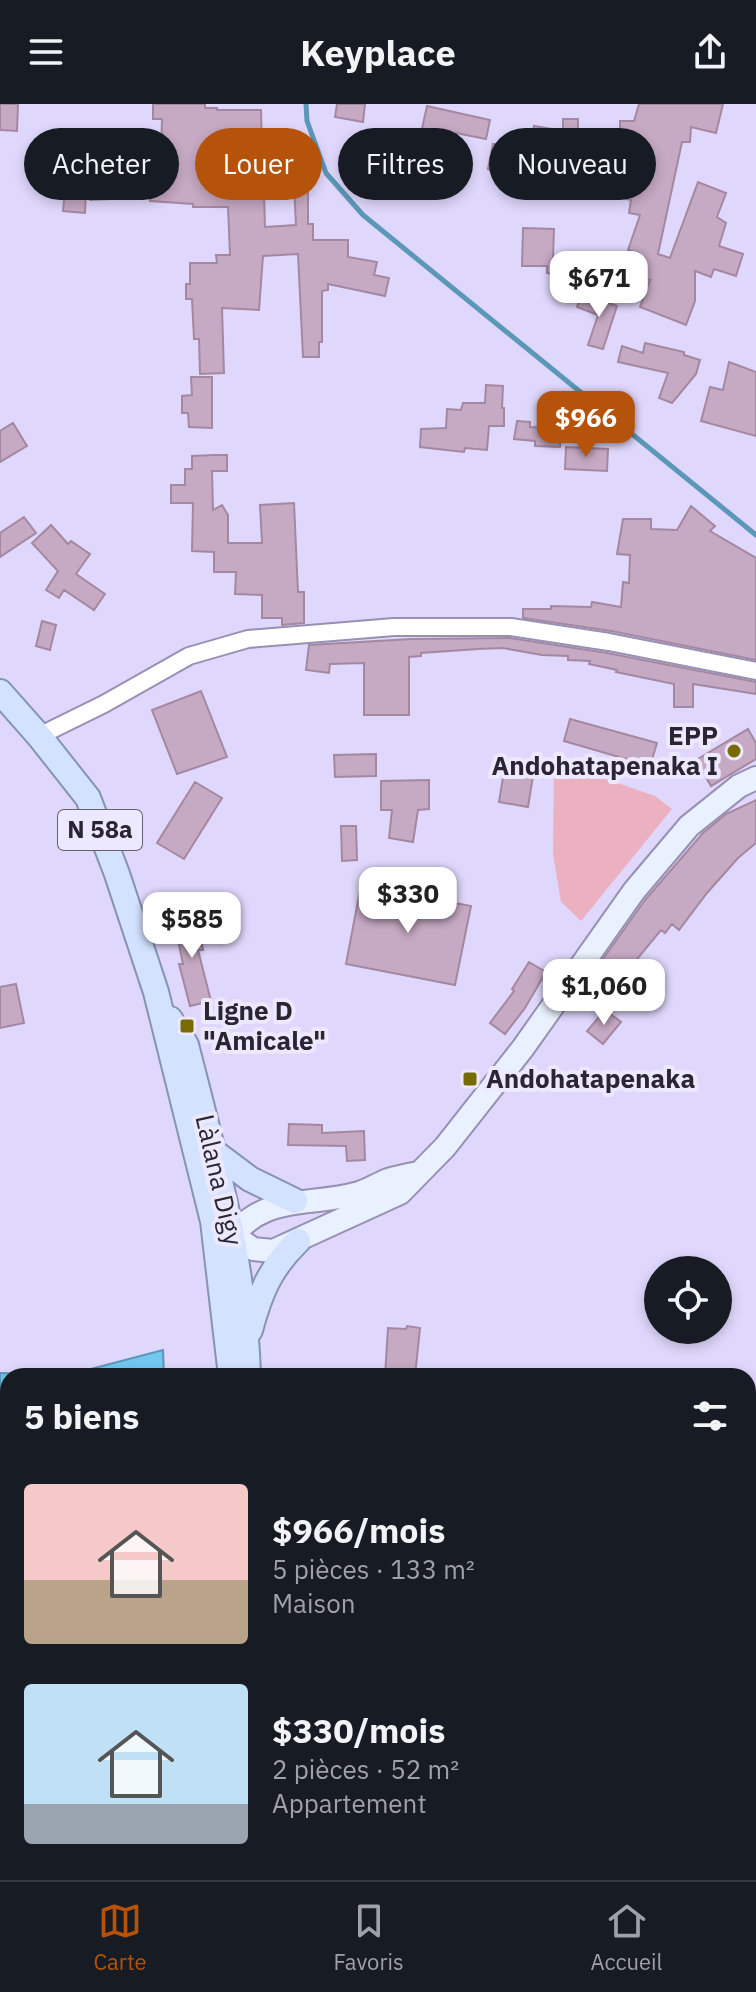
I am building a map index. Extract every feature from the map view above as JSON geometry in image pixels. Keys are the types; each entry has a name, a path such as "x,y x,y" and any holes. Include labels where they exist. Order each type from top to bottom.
{"main road":[{"name":"Làlana Digy","path":"0,692 88,798 117,874 156,992 223,1228 247,1340 248,1368"},
{"name":"Làlana Digy","path":"156,992 186,1045 214,1152 223,1228 219,1255 230,1368"},
{"path":"214,1152 250,1179 295,1201"},
{"path":"247,1340 256,1306 277,1261 298,1241"}],"street":[{"path":"39,736 189,656 248,639 394,627 511,627 609,642 756,671"},
{"path":"223,1228 253,1249 273,1251 400,1193 445,1147 523,1048 634,891 689,826 739,786 756,778"},
{"path":"223,1228 295,1201 322,1200 362,1192 391,1179 419,1173"}],"shaded area":[{"path":"554,761 655,796 672,809 581,921 561,902 553,854"}],"water":[{"path":"163,1350 164,1368 95,1368"}],"building":[{"path":"0,104 18,104 17,131 0,130"},
{"path":"153,104 205,104 205,108 217,110 261,110 261,128 195,128 195,200 264,200 265,227 296,225 295,200 308,200 308,224 313,224 313,240 348,240 348,257 377,262 374,275 389,278 385,296 328,284 328,290 322,291 319,357 303,357 298,254 263,256 259,310 222,308 224,373 200,374 199,339 194,339 192,299 186,299 186,284 190,284 190,263 217,263 216,255 230,255 228,207 193,207 193,204 150,201 179,200 179,128 162,128 162,119 153,119"},
{"path":"337,104 365,104 363,122 335,117"},
{"path":"639,104 723,104 716,133 691,127 690,142 682,142 658,254 670,258 698,182 726,193 717,217 726,223 719,246 743,254 736,276 714,269 711,277 695,271 695,301 686,325 640,307 650,280 637,278 639,253 628,250 640,215 629,213 631,200 656,200 656,128 620,128 620,121 634,121"},
{"path":"427,106 490,120 486,139 473,136 473,128 422,128"},
{"path":"563,119 578,119 578,128 563,128"},
{"path":"64,200 86,200 85,213 63,211"},
{"path":"523,228 554,229 553,258 576,264 573,273 594,274 593,292 568,291 568,278 547,273 547,266 522,266"},
{"path":"582,294 617,306 603,349 588,345 598,315 577,307"},
{"path":"645,343 684,352 684,355 700,360 696,374 672,403 659,398 668,373 618,362 622,346 643,353"},
{"path":"729,362 756,372 756,436 701,421 710,387 723,390"},
{"path":"191,377 212,377 212,428 189,427 188,413 182,413 182,396 192,395"},
{"path":"486,385 503,386 504,408 504,426 489,426 487,450 465,448 464,452 420,447 421,429 446,428 447,409 461,410 463,403 485,403"},
{"path":"517,421 530,422 530,427 561,428 560,447 535,446 535,441 514,439"},
{"path":"13,423 27,446 0,462 0,431"},
{"path":"566,447 608,449 607,471 565,469"},
{"path":"227,455 227,471 212,471 213,510 222,505 228,515 228,543 262,543 260,505 294,503 298,592 304,592 304,623 282,625 282,618 262,618 262,595 235,594 236,572 214,572 214,552 192,551 193,503 171,503 171,485 185,485 185,469 192,469 192,456"},
{"path":"691,506 715,526 710,531 756,558 756,660 611,631 523,618 523,609 591,607 592,602 621,607 623,582 629,583 630,555 617,554 623,519 651,519 651,529 677,530"},
{"path":"24,517 36,533 0,557 0,533"},
{"path":"51,525 68,544 71,541 90,554 76,574 105,594 94,610 64,590 59,598 46,590 58,571 32,543"},
{"path":"42,621 56,625 50,650 36,646"},
{"path":"510,638 756,682 756,694 693,684 693,707 674,707 674,684 616,672 589,664 590,661 568,660 568,656 503,648 478,649 421,653 421,656 409,657 409,715 364,715 364,663 330,664 329,673 306,670 309,645 411,639"},
{"path":"201,691 227,757 177,774 152,710"},
{"path":"570,719 657,743 650,766 564,741"},
{"name":"EPP Andohatapenaka I","path":"748,729 756,743 756,759 711,786 696,760"},
{"path":"376,754 376,776 335,777 334,755"},
{"path":"505,765 534,770 528,807 499,802"},
{"path":"429,780 429,809 418,810 413,842 389,838 392,810 381,810 381,781"},
{"path":"195,782 222,798 184,859 157,843"},
{"path":"756,800 756,843 707,893 679,930 672,924 665,933 661,930 618,982 621,984 613,994 600,984 608,974 598,966 645,900 703,833 726,814"},
{"path":"341,826 356,826 357,860 342,861"},
{"path":"361,885 471,906 455,985 346,964"},
{"path":"196,915 203,950 198,950 211,1001 190,1006 179,964 183,964 174,920"},
{"path":"529,962 546,972 505,1034 490,1023 514,991 512,989"},
{"path":"16,984 24,1023 0,1028 0,987"},
{"path":"605,1010 621,1022 603,1044 587,1031"},
{"path":"289,1124 322,1125 322,1133 364,1131 365,1160 347,1161 346,1146 288,1145"},
{"path":"407,1326 420,1328 416,1368 386,1368 388,1328 406,1329"}],"waterway":[{"path":"306,104 307,121 326,173 363,215 756,535"}],"place":[{"name":"EPP Andohatapenaka I","path":"734,751"},
{"name":"Ligne D \"Amicale\"","path":"187,1026"},
{"name":"Andohatapenaka","path":"470,1079"}]}
